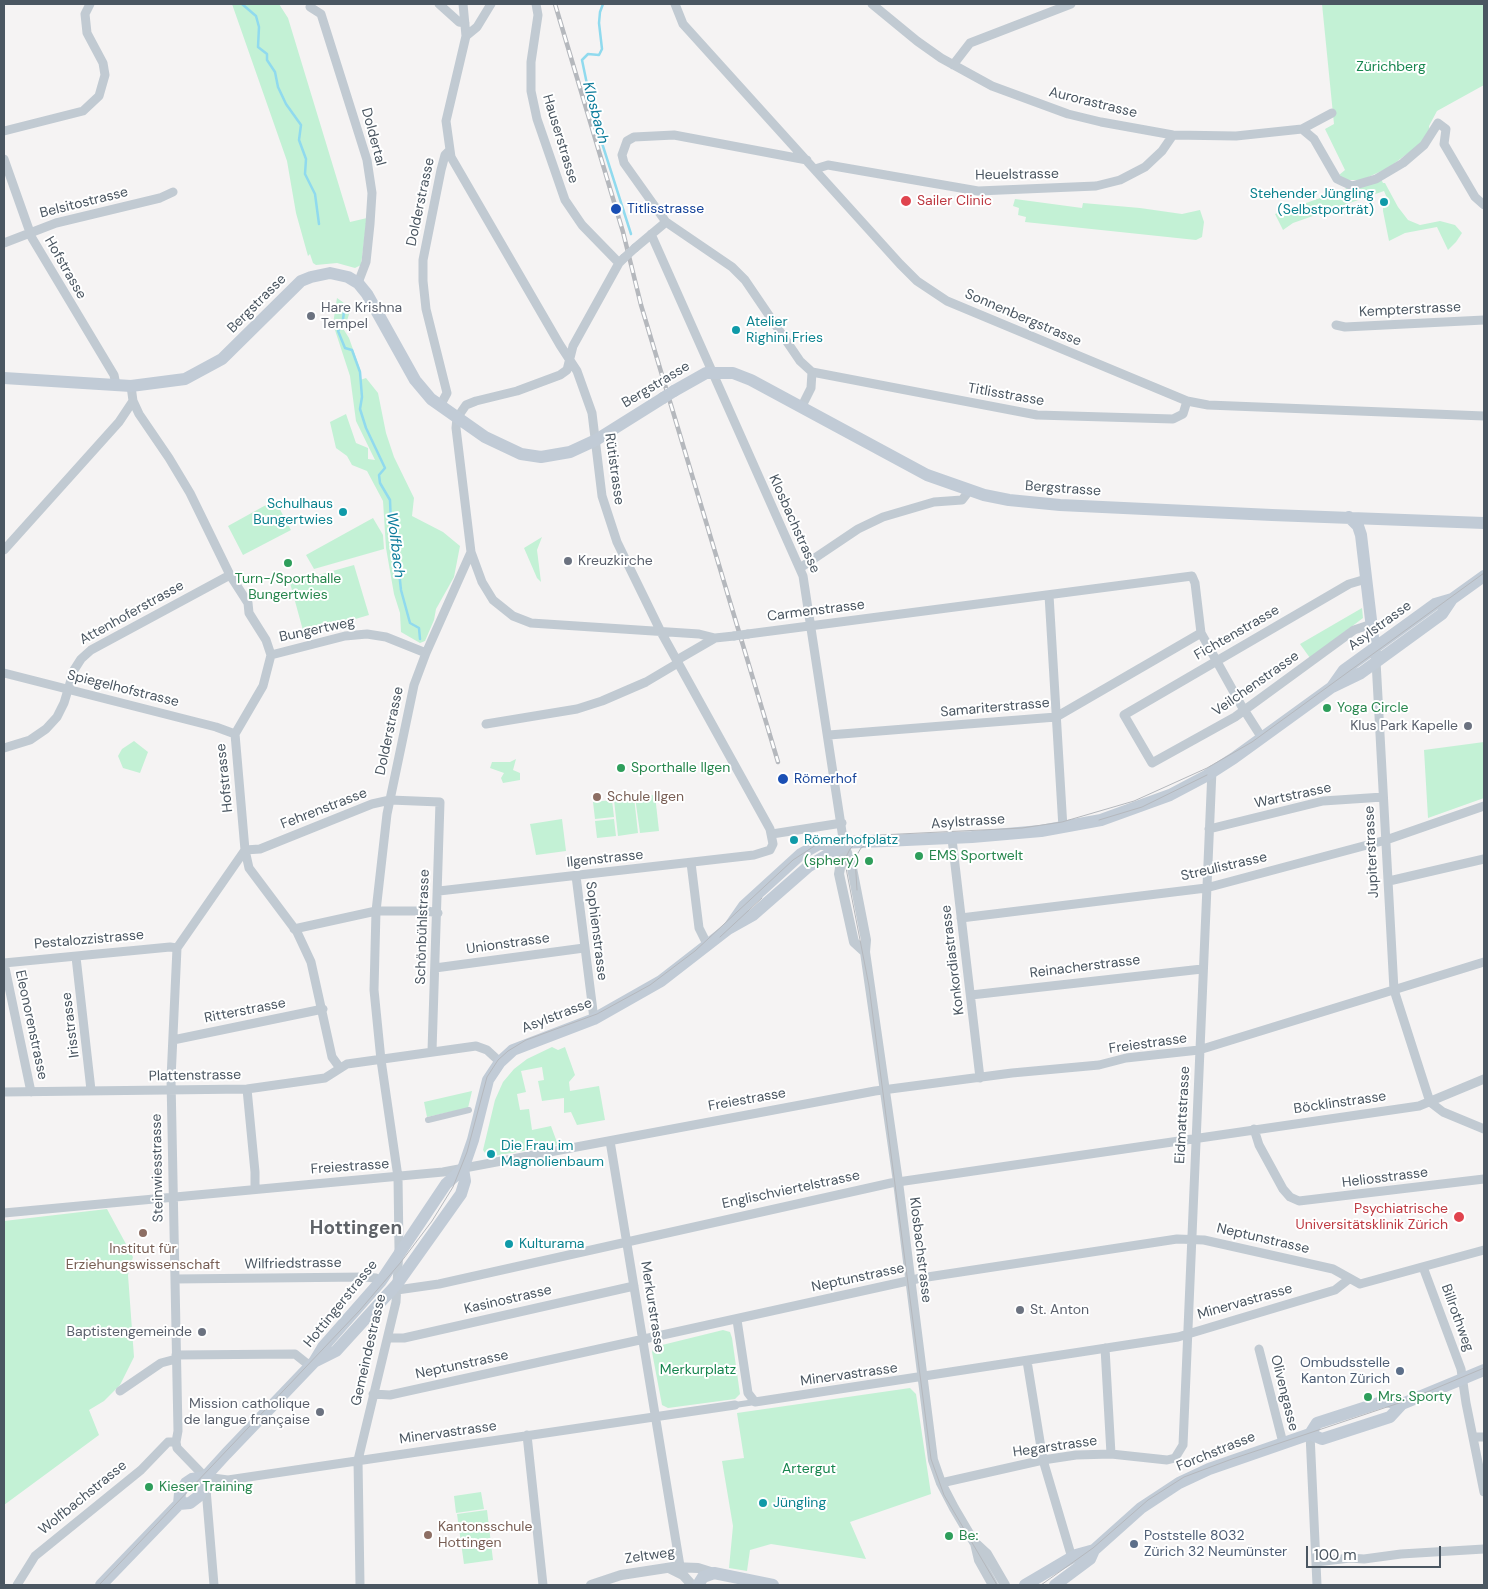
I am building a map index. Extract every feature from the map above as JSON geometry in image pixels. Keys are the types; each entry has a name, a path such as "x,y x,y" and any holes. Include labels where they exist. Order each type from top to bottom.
{"main road":[{"name":"Bergstrasse","path":"4,378 132,386 185,378 215,364 232,350 301,281 330,274 348,277 358,283 367,294 422,390 440,406 501,447 521,454 556,456 577,450 669,395 712,372 727,372 743,377 914,469 969,490 1009,500 1060,505 1484,522"},
{"name":"Jupiterstrasse","path":"1349,517 1358,526 1361,535 1376,661"},
{"path":"1361,535 1378,519"},
{"name":"Asylstrasse","path":"1332,687 1344,670 1375,647 1435,604 1452,599 1484,576"},
{"name":"Asylstrasse","path":"500,1062 521,1045 594,1018 661,981 728,929 753,915 809,866 844,845 1017,834 1063,828 1093,820 1101,820 1150,804 1194,783 1262,738 1332,687 1350,680 1442,614 1452,599"},
{"name":"Hottingerstrasse","path":"312,1364 336,1351 397,1287 461,1194 465,1182 463,1169 473,1140 488,1080 500,1062"},
{"name":"Hottingerstrasse","path":"101,1585 179,1504 180,1493 186,1483 192,1479 204,1477 312,1364 322,1346 381,1281 398,1259 446,1184 463,1169"},
{"name":"Forchstrasse","path":"1310,1434 1322,1439 1387,1419 1402,1404 1484,1370"},
{"name":"Forchstrasse","path":"1025,1585 1072,1558 1094,1550 1141,1508 1179,1482 1209,1469 1310,1434 1317,1423 1385,1401 1402,1404"},
{"name":"Hottingerstrasse","path":"179,1504 190,1503 199,1496 204,1488 204,1477"},
{"name":"Forchstrasse","path":"1055,1585 1090,1559 1094,1550"},
{"path":"698,1585 703,1577 714,1573"},
{"name":"Zeltweg","path":"714,1573 773,1585"}],"street":[{"path":"4,131 83,112 99,96 105,75 103,63 87,33 85,14 90,4"},
{"path":"439,4 459,22 465,23"},
{"name":"Dolderstrasse","path":"440,406 447,393 426,308 423,280 424,260 445,155 449,151 446,121 466,36 463,4"},
{"path":"466,36 477,27 491,4"},
{"name":"Hauserstrasse","path":"536,4 538,15 531,62 531,91 537,119 565,200 582,225 622,261"},
{"name":"Sonnenbergstrasse","path":"675,4 683,24 900,264 917,281 931,291 956,304 1187,401 1208,405 1484,416"},
{"name":"Aurorastrasse","path":"872,4 917,41 953,65 1014,95 1068,114 1173,135 1236,136 1302,129 1332,113"},
{"path":"953,65 970,43 1071,4"},
{"name":"Doldertal","path":"310,7 321,14 367,160 372,194 370,224 366,262 358,283"},
{"path":"1302,129 1314,139 1337,179 1352,186 1376,179 1403,163 1424,145 1438,123 1446,129 1444,144 1475,198 1484,205"},
{"name":"Heuelstrasse","path":"815,169 828,165 978,191 1096,186 1120,180 1145,167 1162,151 1173,135"},
{"path":"801,408 811,388 812,372 800,360 745,280 726,263 666,222 624,163 622,155 627,141 634,137 674,136 698,138 807,160"},
{"name":"Rütistrasse","path":"449,151 456,168 577,371 592,413 599,478 607,515 617,542 662,632 772,834 772,848"},
{"name":"Hofstrasse","path":"4,159 29,232 114,375 116,385"},
{"name":"Belsitostrasse","path":"4,243 56,222 160,198 173,192"},
{"path":"471,552 456,428 457,418 466,405 517,392 560,376 567,370 573,346 622,261 666,222"},
{"name":"Klosbachstrasse","path":"651,234 805,582 844,845 853,872 866,940 865,952 898,1182 931,1451 941,1483 974,1542 978,1560 993,1585"},
{"name":"Kempterstrasse","path":"1336,326 1484,320"},
{"name":"Titlisstrasse","path":"812,372 1037,415 1174,419 1183,414 1187,401"},
{"path":"132,386 133,400 139,414 170,458 190,492 230,575 248,603 249,613 266,640 271,655"},
{"path":"4,550 119,422 133,400"},
{"path":"800,568 858,529 882,517 918,506 962,500 966,498 969,490"},
{"name":"Dolderstrasse","path":"381,1060 374,990 376,911 390,800 405,720 426,653 471,552"},
{"name":"Carmenstrasse","path":"471,552 486,591 502,609 530,623 547,625 699,634 715,638 1048,595 1183,575 1192,576 1195,583 1201,633"},
{"name":"Attenhoferstrasse","path":"4,748 30,740 46,729 57,717 74,670 81,659 91,650 230,575"},
{"name":"Fichtenstrasse","path":"1152,763 1128,713 1348,584 1366,579"},
{"path":"1048,595 1063,828"},
{"name":"Veilchenstrasse","path":"1152,763 1212,731 1354,630 1372,624"},
{"path":"1201,633 1215,662 1262,738"},
{"name":"Samariterstrasse","path":"829,735 1056,717 1201,633"},
{"name":"Bungertweg","path":"271,655 345,636 367,634 386,637 426,653"},
{"path":"486,724 577,709 602,701 646,682 715,638"},
{"name":"Hofstrasse","path":"271,655 263,686 235,734 245,850 249,868 294,929 314,971 332,1057 340,1068"},
{"name":"Jupiterstrasse","path":"1376,661 1394,990 1430,1102"},
{"name":"Spiegelhofstrasse","path":"4,674 68,689 235,734"},
{"name":"Eidmattstrasse","path":"1174,1458 1183,1445 1190,1238 1212,770"},
{"name":"Wartstrasse","path":"1209,829 1323,801 1383,797"},
{"name":"Fehrenstrasse","path":"245,850 260,849 372,804 390,800 437,800 442,804"},
{"name":"Schönbühlstrasse","path":"432,1050 442,804"},
{"name":"Streulistrasse","path":"962,918 1206,888 1386,840 1484,806"},
{"path":"772,834 842,823"},
{"name":"Konkordiastrasse","path":"952,838 980,1078"},
{"name":"Ilgenstrasse","path":"438,891 754,855 772,848"},
{"path":"177,948 245,850"},
{"path":"1388,881 1484,859"},
{"path":"691,863 699,928 708,946"},
{"name":"Sophienstrasse","path":"576,876 594,1018"},
{"path":"294,929 376,911 411,910 438,914"},
{"name":"Pestalozzistrasse","path":"4,963 170,947 177,948"},
{"name":"Steinwiesstrasse","path":"176,1442 178,1431 170,1091 177,948"},
{"name":"Unionstrasse","path":"435,968 584,948"},
{"name":"Irisstrasse","path":"76,957 91,1090"},
{"name":"Freiestrasse","path":"4,1213 398,1177 463,1169 610,1142 661,1129 885,1089 980,1078 1012,1072 1099,1065 1126,1058 1200,1050 1484,962"},
{"name":"Eleonorenstrasse","path":"4,963 31,1092"},
{"name":"Reinacherstrasse","path":"971,995 1202,969"},
{"name":"Ritterstrasse","path":"172,1040 323,1010"},
{"path":"381,1060 432,1050 476,1046 486,1050 500,1062"},
{"name":"Plattenstrasse","path":"4,1092 247,1089 321,1079 332,1076 347,1064 381,1060"},
{"name":"Gemeindestrasse","path":"360,1585 358,1460 388,1338 397,1287 398,1177 381,1060"},
{"name":"Böcklinstrasse","path":"1195,1138 1430,1102 1484,1079"},
{"path":"247,1089 256,1172 255,1189"},
{"path":"1430,1102 1443,1112 1484,1129"},
{"path":"428,1120 469,1110"},
{"name":"Heliosstrasse","path":"1254,1129 1259,1145 1283,1190 1290,1198 1304,1201 1484,1179"},
{"name":"Englischviertelstrasse","path":"397,1287 439,1284 898,1182 1195,1138"},
{"name":"Merkurstrasse","path":"610,1142 680,1566"},
{"name":"Neptunstrasse","path":"373,1394 390,1395 737,1320 910,1280 1190,1238 1333,1269 1349,1279"},
{"path":"1349,1279 1360,1284 1368,1283 1484,1250"},
{"name":"Billrothweg","path":"1423,1267 1461,1368 1484,1492"},
{"name":"Wilfriedstrasse","path":"175,1279 364,1277 376,1278 381,1281"},
{"name":"Minervastrasse","path":"204,1477 228,1480 922,1378 1178,1337 1187,1332 1335,1290 1349,1279"},
{"name":"Kasinostrasse","path":"388,1338 404,1338 634,1286"},
{"path":"737,1320 748,1393 755,1402"},
{"path":"1105,1348 1111,1454"},
{"name":"Olivengasse","path":"1259,1349 1283,1443"},
{"path":"120,1391 161,1363 176,1357 295,1354 312,1364"},
{"path":"1028,1361 1043,1460 1072,1558"},
{"path":"1310,1434 1317,1585"},
{"path":"527,1435 543,1585"},
{"path":"1473,1437 1484,1437"},
{"name":"Wolfbachstrasse","path":"17,1585 35,1556 141,1470 168,1442 176,1442"},
{"path":"176,1442 177,1448 204,1477 214,1585"},
{"name":"Hegarstrasse","path":"941,1483 1043,1460 1076,1455 1111,1454 1167,1460 1174,1458"},
{"name":"Klosbachstrasse","path":"974,1542 987,1554 1005,1585"},
{"path":"1316,1562 1484,1549"},
{"name":"Zeltweg","path":"591,1585 620,1575 680,1566 714,1573"},
{"path":"668,1568 683,1576 692,1585"}],"green space":[{"path":"232,4 279,4 288,18 350,222 367,218 361,265 355,268 337,263 316,265 313,263 310,254 308,256 296,213 287,161"},
{"name":"Zürichberg","path":"1322,4 1484,4 1484,85 1437,111 1429,126 1430,137 1388,168 1362,180 1345,180 1339,175 1345,170 1325,129 1334,124"},
{"path":"1381,179 1408,220 1420,225 1440,221 1455,225 1462,233 1456,242 1448,250 1437,227 1405,233 1389,241 1383,211 1383,200 1387,198 1384,191 1293,223 1283,230 1275,214 1340,191 1345,191 1346,187"},
{"path":"1015,199 1082,208 1083,203 1182,214 1200,210 1204,222 1202,237 1196,240 1025,222 1026,217 1018,215 1019,208 1013,206"},
{"path":"337,298 351,308 344,330 349,338 361,372 360,380 366,378 378,393 386,433 394,457 414,498 412,516 443,532 460,546 454,577 436,609 434,620 425,641 420,643 401,632 400,613 394,594 386,548 383,501 367,471 352,465 347,456 336,448 330,422 346,414 356,443 368,448 368,459 375,460 356,421 350,376 333,324"},
{"path":"275,500 291,530 243,555 228,526"},
{"path":"373,518 383,535 384,549 314,569 306,555"},
{"path":"542,537 537,550 541,582 537,578 524,548"},
{"path":"354,565 369,615 304,634 290,583"},
{"path":"1362,608 1363,618 1310,658 1300,644"},
{"path":"134,741 148,752 140,773 123,768 118,756 122,749"},
{"path":"1484,742 1484,798 1428,818 1424,750"},
{"path":"516,759 513,770 520,773 520,780 503,783 501,778 504,773 490,768 492,762 510,762"},
{"path":"655,795 659,831 640,833 635,797"},
{"path":"634,797 638,833 618,836 614,800"},
{"path":"612,800 614,817 595,819 593,802"},
{"path":"562,819 566,851 536,855 530,824"},
{"path":"614,819 616,836 597,838 595,821"},
{"path":"552,1047 558,1050 565,1047 575,1075 569,1082 570,1091 599,1086 605,1120 577,1125 571,1112 564,1113 564,1098 542,1101 538,1081 544,1080 542,1067 521,1071 526,1092 517,1094 520,1110 529,1109 532,1130 551,1126 558,1145 488,1157 483,1150 495,1100 503,1082 514,1069 527,1059"},
{"path":"472,1091 468,1108 427,1117 424,1102"},
{"path":"107,1209 133,1257 128,1275 134,1357 120,1385 104,1401 89,1410 99,1435 4,1505 4,1221"},
{"name":"Merkurplatz","path":"723,1330 730,1332 732,1338 740,1394 735,1399 668,1408 662,1405 652,1352 654,1347"},
{"name":"Artergut","path":"910,1388 916,1394 931,1494 850,1522 866,1559 771,1544 750,1550 747,1571 729,1568 733,1526 722,1461 744,1458 737,1413"},
{"path":"481,1492 484,1509 456,1513 454,1496"},
{"path":"487,1510 493,1560 464,1564 457,1514"}],"waterway":[{"name":"Wolfbach","path":"242,4 256,16 259,27 258,47 267,54 267,60 275,72 278,87 286,104 301,125 299,140 306,159 305,174 315,194 319,224"},
{"name":"Klosbach","path":"603,4 599,23 602,49 599,55 588,54 582,60 594,118 631,234"},
{"name":"Wolfbach","path":"344,312 342,326 338,331 345,348 352,350 360,372 362,397 360,409 366,428 385,468 379,475 380,483 390,500 391,525 398,544 397,553 401,590 410,623 419,628 420,639"}],"tram line":[{"path":"99,1585 360,1310 401,1262 432,1221 453,1187 467,1152 487,1077 498,1060 508,1051 526,1040 597,1014 650,985 695,951 793,860 819,843 839,837 1022,828 1062,822 1134,801 1207,768 1252,742 1484,573"},
{"path":"1099,820 1142,807 1207,775"},
{"path":"866,837 850,849 846,857 846,868 869,986 931,1459 944,1495 997,1585"},
{"path":"857,890 855,858 861,848 872,841"},
{"path":"720,937 762,898"},
{"path":"1041,1585 1093,1548 1148,1500 1184,1477 1408,1400 1484,1368"}],"railway":[{"path":"555,4 623,232 641,305 778,762"}],"place":[{"name":"Sailer Clinic","path":"906,201"},
{"name":"Stehender Jüngling (Selbstporträt)","path":"1384,202"},
{"name":"Titlisstrasse","path":"616,209"},
{"name":"Hare Krishna Tempel","path":"311,316"},
{"name":"Atelier Righini Fries","path":"736,330"},
{"name":"Schulhaus Bungertwies","path":"343,512"},
{"name":"Kreuzkirche","path":"568,561"},
{"name":"Turn-/Sporthalle Bungertwies","path":"288,563"},
{"name":"Yoga Circle","path":"1327,708"},
{"name":"Klus Park Kapelle","path":"1468,726"},
{"name":"Sporthalle Ilgen","path":"621,768"},
{"name":"Römerhof","path":"783,779"},
{"name":"Schule Ilgen","path":"597,797"},
{"name":"Römerhofplatz","path":"794,840"},
{"name":"EMS Sportwelt","path":"919,856"},
{"name":"(sphery)","path":"869,861"},
{"name":"Die Frau im Magnolienbaum","path":"491,1154"},
{"name":"Psychiatrische Universitätsklinik Zürich","path":"1459,1217"},
{"name":"Institut für Erziehungswissenschaft","path":"143,1233"},
{"name":"Kulturama","path":"509,1244"},
{"name":"St. Anton","path":"1020,1310"},
{"name":"Baptistengemeinde","path":"202,1332"},
{"name":"Ombudsstelle Kanton Zürich","path":"1400,1371"},
{"name":"Mrs. Sporty","path":"1368,1397"},
{"name":"Mission catholique de langue française","path":"320,1412"},
{"name":"Kieser Training","path":"149,1487"},
{"name":"Jüngling","path":"763,1503"},
{"name":"Kantonsschule Hottingen","path":"428,1535"},
{"name":"Be:","path":"949,1536"},
{"name":"Poststelle 8032 Zürich 32 Neumünster","path":"1134,1544"}],"district":[{"name":"Hottingen","path":"356,1229"}]}
